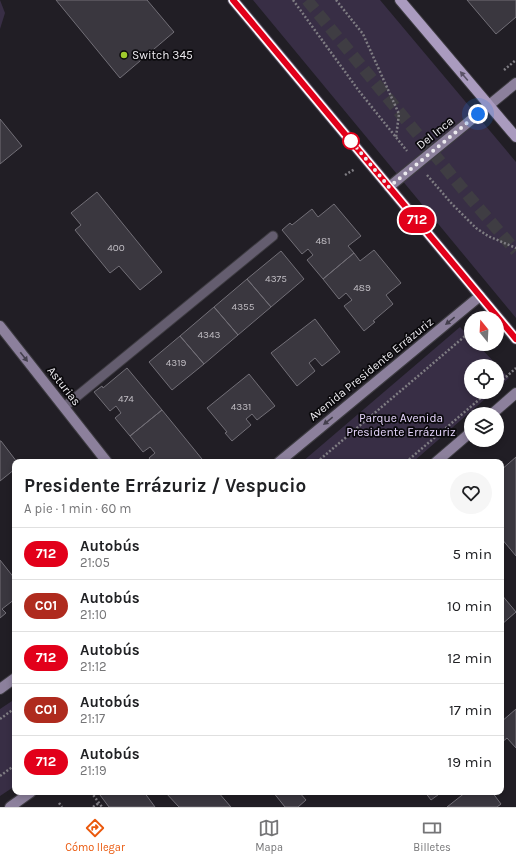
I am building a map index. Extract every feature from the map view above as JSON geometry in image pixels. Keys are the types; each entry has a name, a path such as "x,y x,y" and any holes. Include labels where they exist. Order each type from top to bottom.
{"main road":[{"path":"233,0 516,339"},
{"path":"400,0 516,138"},
{"name":"Del Inca","path":"389,187 516,82"},
{"name":"Avenida Presidente Errázuriz","path":"283,459 480,296"},
{"name":"Asturias","path":"0,326 105,459"},
{"path":"500,407 516,393"},
{"path":"440,459 464,438"},
{"path":"0,689 12,680"},
{"path":"10,807 27,795"}],"lane":[{"path":"64,407 272,236"}],"path":[{"path":"293,0 359,91 452,204 476,228 488,236 516,248"},
{"path":"336,0 364,34 396,107 399,114 396,137"},
{"path":"321,459 464,337"},
{"path":"504,379 516,368"},
{"path":"410,459 480,399"},
{"path":"0,719 12,710"},
{"path":"0,776 12,767"},
{"path":"93,795 102,807"},
{"path":"59,803 62,807"},
{"path":"93,807 99,803"}],"green space":[{"path":"0,0 5,13 0,29"},
{"path":"253,0 380,0 516,162 516,318"},
{"name":"Parque Avenida Presidente Errázuriz","path":"460,327 464,331 464,351 484,351 491,359 464,359 464,399 485,399 476,407 464,407 464,417 416,459 306,459"},
{"name":"Parque Avenida Presidente Errázuriz","path":"504,373 509,378 504,382"},
{"path":"12,701 12,788 0,796 0,709"}],"building":[{"name":"Switch 345","path":"56,0 147,0 174,32 120,78"},
{"path":"467,0 516,0 516,17 496,34"},
{"path":"0,119 22,146 0,164"},
{"path":"97,192 162,272 140,290 119,266 110,273 75,230 81,225 71,213"},
{"path":"334,204 361,236 348,246 354,253 323,279 307,260 313,255 308,249 302,254 282,230 290,223 292,225 312,209 318,217"},
{"path":"374,250 401,283 386,295 393,304 364,331 344,306 352,300 346,293 339,299 323,279 354,253 360,261"},
{"path":"281,251 304,279 271,307 247,279"},
{"path":"247,279 271,307 238,335 214,307"},
{"path":"214,307 238,335 204,364 180,336"},
{"path":"315,319 340,352 322,366 315,358 309,363 315,371 297,386 271,353"},
{"path":"180,336 204,364 172,390 149,362"},
{"path":"127,368 162,410 130,436 115,418 121,413 116,406 110,411 94,392 102,386 103,388"},
{"path":"249,374 275,406 257,420 252,414 246,419 251,425 232,441 225,433 227,432 207,408"},
{"path":"162,410 202,459 150,459 149,458 155,453 150,447 143,452 130,436"},
{"path":"1,441 15,459 12,459 12,471 0,481"},
{"path":"516,457 516,556 504,542 504,467"},
{"path":"0,560 12,575 12,601 2,609 6,613 0,618"},
{"path":"504,598 516,612 504,622"},
{"path":"516,709 516,748 507,738 504,740 504,719"},
{"path":"100,795 146,795 155,807 109,807"},
{"path":"168,795 221,795 231,807 179,807"},
{"path":"275,795 302,795 306,800 298,807 285,807"},
{"path":"427,795 438,795 431,800"},
{"path":"462,795 494,795 501,804 497,807 447,807"}],"tunnel":[{"path":"307,0 471,199 516,251"}],"bus line":[{"name":"712","path":"233,0 516,339"}],"place":[{"name":"Switch 345","path":"124,55"}],"route":[{"path":"351,141 347,136 389,187 478,114"}]}
